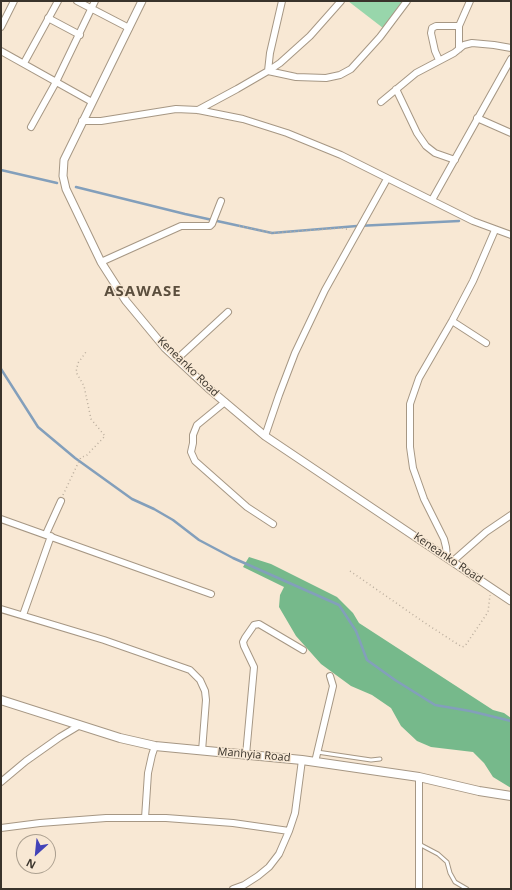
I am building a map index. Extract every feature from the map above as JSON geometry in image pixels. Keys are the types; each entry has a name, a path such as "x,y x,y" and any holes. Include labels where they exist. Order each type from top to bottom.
{"main road":[{"name":"Manhyia Road","path":"1,700 120,738 155,746 302,760 419,777 479,791 511,796"}],"street":[{"path":"1,27 14,1"},
{"path":"24,64 58,1"},
{"path":"76,1 129,28"},
{"path":"31,128 56,82 96,1"},
{"name":"Keneanko Road","path":"142,1 64,160 63,176 66,190 101,262 126,301 165,348 265,436 511,601"},
{"path":"268,71 270,53 282,1"},
{"path":"198,110 268,71 310,36 341,1"},
{"path":"268,71 296,77 326,78 340,75 351,69 380,36 407,1"},
{"path":"459,49 460,26 470,1"},
{"path":"48,18 80,35"},
{"path":"439,60 435,51 431,33 432,28 436,26 460,26"},
{"path":"381,102 416,73 464,45 472,43 511,48"},
{"path":"1,51 92,102"},
{"path":"432,200 511,60"},
{"path":"396,89 417,133 426,146 435,153 455,160"},
{"path":"82,121 101,121 176,109 198,110 243,119 287,132 342,155 386,179 473,221 511,235"},
{"path":"477,118 511,133"},
{"path":"265,436 295,353 325,290 386,179"},
{"path":"101,262 181,226 210,226 215,218 221,201"},
{"path":"446,557 444,539 424,499 413,468 410,447 410,404 419,378 473,281 495,230"},
{"path":"178,360 228,312"},
{"path":"452,321 486,343"},
{"path":"225,402 197,425 192,436 193,443 191,452 195,461 247,507 272,524"},
{"path":"23,615 48,535 61,500"},
{"path":"453,561 486,532 511,515"},
{"path":"1,519 211,594"},
{"path":"1,609 118,645 190,670 200,680 205,691 206,700 202,751"},
{"path":"246,755 254,667 244,646 243,642 245,638 254,625 259,624 303,650"},
{"path":"315,762 332,686 330,676"},
{"path":"1,782 26,761 80,725"},
{"path":"145,818 148,773 155,746"},
{"path":"233,889 244,885 258,876 269,867 279,854 295,812 302,760"},
{"path":"419,777 419,889"},
{"path":"1,828 40,823 106,818 166,818 233,823 289,831"}],"lane":[{"path":"317,752 372,760 380,758"},
{"path":"419,844 428,848 447,862 450,874 455,882 467,889"}],"path":[{"path":"238,226 273,233 342,228 358,232"},
{"path":"61,500 81,457 86,456 105,436 90,419 84,386 76,372 78,363 86,352"},
{"path":"350,571 462,647 465,646 488,612 488,602 491,588"}],"green space":[{"path":"348,1 405,1 383,28"},
{"path":"249,557 271,564 337,597 353,613 359,623 493,710 504,713 511,718 511,788 493,777 484,763 473,752 431,747 417,741 401,726 391,708 372,695 351,686 321,664 296,636 279,607 280,595 284,587 243,567"}],"waterway":[{"path":"1,170 57,183"},
{"path":"76,187 185,214 272,233 357,226 459,221"},
{"path":"1,369 38,427 75,458 132,499 173,520 199,540 233,558 339,605 356,631 367,660 395,680 435,705 470,711 511,721"}],"district":[{"name":"ASAWASE","path":"143,292"}]}
